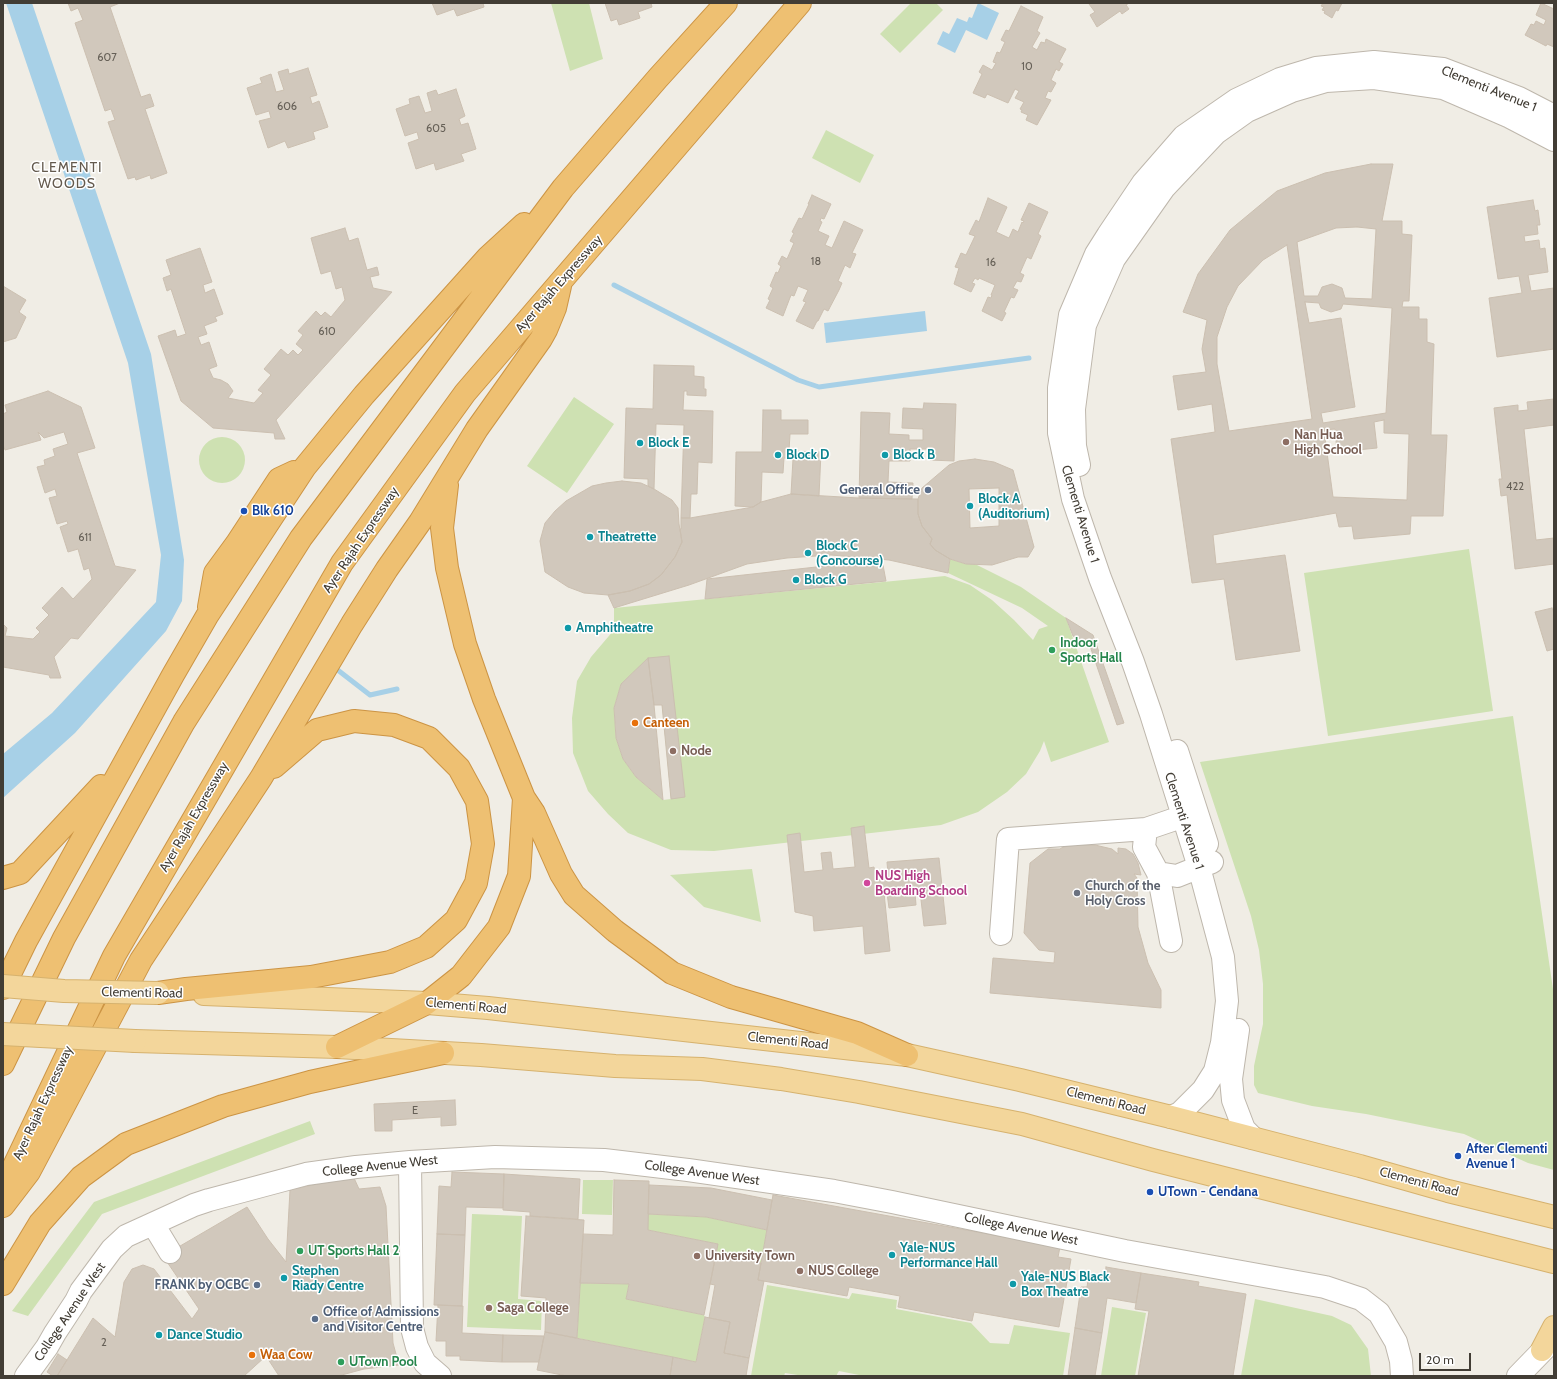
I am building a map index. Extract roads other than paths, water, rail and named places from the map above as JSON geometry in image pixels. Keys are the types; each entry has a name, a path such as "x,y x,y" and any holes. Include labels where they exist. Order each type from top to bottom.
{"highway":[{"path":"3,1064 64,938 180,729 297,545 563,188 658,78 726,3"},
{"name":"Ayer Rajah Expressway","path":"3,1189 114,956 342,563 465,393 800,3"},
{"path":"3,987 26,941 124,762 207,616 215,573 237,543 279,479 305,467 364,395 488,257 563,188"},
{"path":"3,1206 29,1172 141,960 261,778 352,624 387,569 420,522 477,429 546,330 555,308 562,281"},
{"path":"448,477 442,528 447,568 468,651 484,699 524,798 534,813 561,874 574,895 615,931 672,973 731,997 858,1033 907,1055"},
{"path":"158,992 311,977 390,962 426,947 456,920 476,883 483,844 477,802 459,768 429,738 394,725 354,721 316,730 261,778"},
{"path":"3,878 20,873 124,762"},
{"path":"337,1047 427,1002 460,976 499,927 519,876 524,798"},
{"path":"3,1284 40,1222 81,1177 126,1144 231,1104 310,1082 443,1053"}],"main road":[{"name":"Clementi Road","path":"3,987 64,991 158,992 427,1002 907,1055 1020,1080 1171,1117 1360,1166 1448,1191 1554,1217"},
{"path":"3,1034 135,1041 337,1047 443,1053 615,1066 702,1070 781,1080 859,1092 1022,1124 1153,1160 1554,1262"},
{"path":"1529,1255 1548,1268 1554,1276"},
{"path":"1548,1344 1554,1327"}],"street":[{"name":"Clementi Avenue 1","path":"1253,1138 1244,1129 1233,1100 1231,1079 1240,999 1238,954 1190,814 1133,662 1104,570 1075,446 1074,409 1085,325 1131,218 1143,183 1184,136 1236,100 1280,79 1316,68 1374,62 1443,69 1519,98 1554,116"},
{"name":"Clementi Avenue 1","path":"1104,570 1073,499 1059,433 1059,394 1070,315 1096,254 1131,218 1164,188 1216,133 1247,111 1292,91 1326,81 1374,78 1443,88 1510,117 1554,140"},
{"path":"1059,394 1068,399 1074,409"},
{"path":"1001,934 1008,839 1146,829 1190,814"},
{"path":"1146,829 1144,847 1158,873 1171,941"},
{"name":"Clementi Avenue 1","path":"1171,1117 1180,1113 1203,1090 1214,1071 1222,1043 1227,1001 1223,957 1206,864"},
{"path":"1158,873 1177,876 1206,864"},
{"name":"College Avenue West","path":"26,1376 47,1347 81,1291 112,1249 126,1236 152,1224 209,1200 306,1174 356,1167 410,1162 495,1157 540,1157 604,1160 688,1170 853,1194 1125,1251 1325,1287 1361,1299 1379,1313 1396,1342 1401,1361 1402,1376"},
{"path":"410,1162 412,1328 417,1348 425,1363 440,1376"},
{"path":"152,1224 170,1252"},
{"path":"1518,1376 1548,1344"}],"water":[{"path":"6,3 32,3 151,354 184,560 182,601 166,631 75,733 3,798 3,754 52,713 156,602 161,555 128,363"},
{"path":"978,3 999,13 987,40 966,30 955,53 937,44 943,31 949,34 957,18 967,22 969,17 972,18"},
{"path":"925,311 927,331 826,343 824,323"}],"waterway":[{"path":"614,285 798,380 819,387 1029,358"},
{"path":"339,671 370,695 397,689"}],"place":[{"name":"Nan Hua High School","path":"1286,442"},
{"name":"Block E","path":"640,443"},
{"name":"Block D","path":"778,455"},
{"name":"Block B","path":"885,455"},
{"name":"General Office","path":"928,490"},
{"name":"Block A (Auditorium)","path":"970,506"},
{"name":"Blk 610","path":"244,511"},
{"name":"Theatrette","path":"590,537"},
{"name":"Block C (Concourse)","path":"808,553"},
{"name":"Block G","path":"796,580"},
{"name":"Amphitheatre","path":"568,628"},
{"name":"Indoor Sports Hall","path":"1052,650"},
{"name":"Canteen","path":"635,723"},
{"name":"Node","path":"673,751"},
{"name":"NUS High Boarding School","path":"867,883"},
{"name":"Church of the Holy Cross","path":"1077,893"},
{"name":"After Clementi Avenue 1","path":"1458,1156"},
{"name":"UTown - Cendana","path":"1150,1192"},
{"name":"UT Sports Hall 2","path":"300,1251"},
{"name":"Yale-NUS Performance Hall","path":"892,1255"},
{"name":"University Town","path":"697,1256"},
{"name":"NUS College","path":"800,1271"},
{"name":"Stephen Riady Centre","path":"284,1278"},
{"name":"Yale-NUS Black Box Theatre","path":"1013,1284"},
{"name":"FRANK by OCBC","path":"257,1285"},
{"name":"Saga College","path":"489,1308"},
{"name":"Office of Admissions and Visitor Centre","path":"315,1319"},
{"name":"Dance Studio","path":"159,1335"},
{"name":"Waa Cow","path":"252,1355"},
{"name":"UTown Pool","path":"341,1362"}],"district":[{"name":"CLEMENTI WOODS","path":"67,176"}]}
